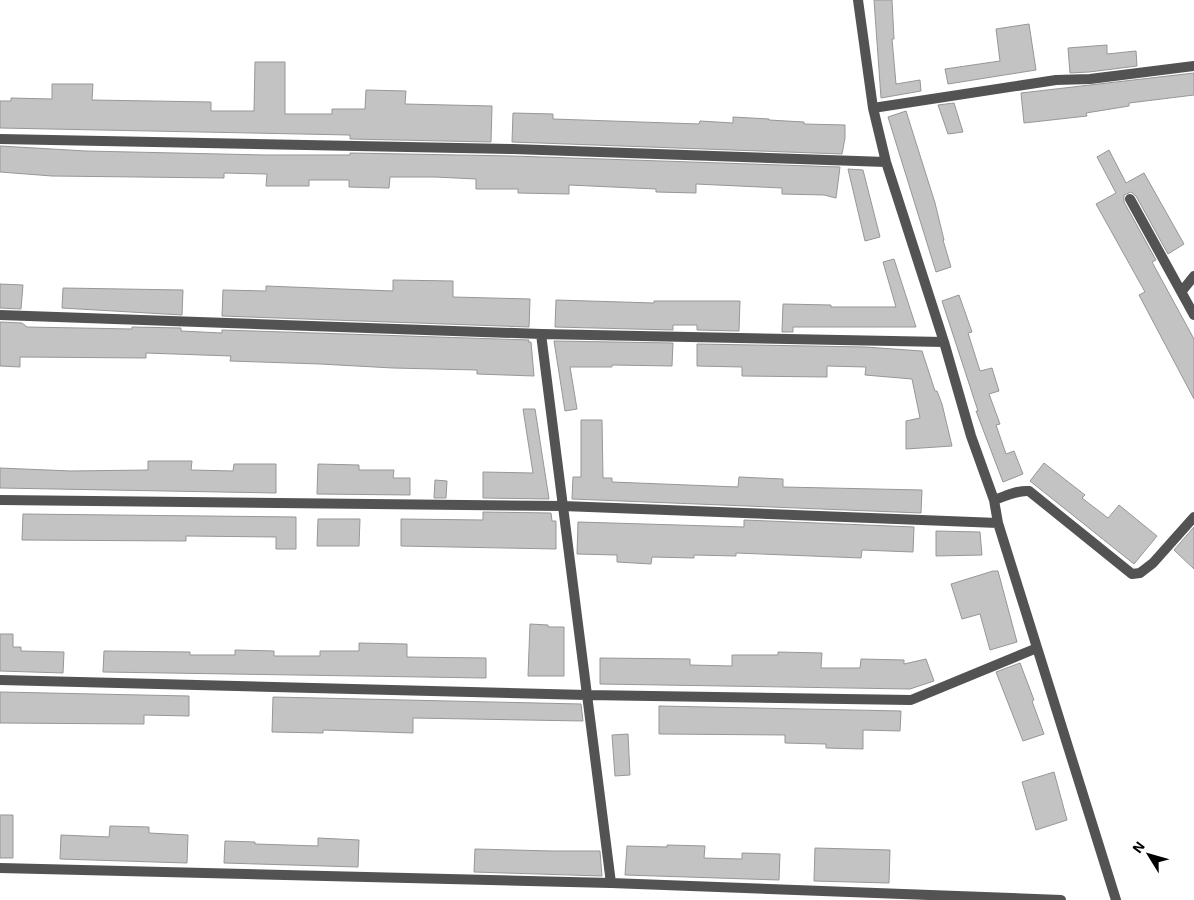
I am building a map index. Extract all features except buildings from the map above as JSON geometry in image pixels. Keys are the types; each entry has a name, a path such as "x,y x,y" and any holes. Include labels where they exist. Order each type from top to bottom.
{"street":[{"path":"858,0 873,108 886,162 944,342 971,436 994,500 998,523 1116,900"},
{"path":"873,108 1056,80 1090,80 1194,66"},
{"path":"0,139 513,149 886,162"},
{"path":"1130,199 1194,314"},
{"path":"1182,291 1194,276"},
{"path":"0,315 541,334 944,342"},
{"path":"541,334 611,883"},
{"path":"994,500 1022,490 1029,491 1132,574 1140,574 1153,563 1194,517"},
{"path":"0,500 563,506 998,523"},
{"path":"0,680 587,695 911,700 1037,648"},
{"path":"0,868 611,883 1061,900"}]}
